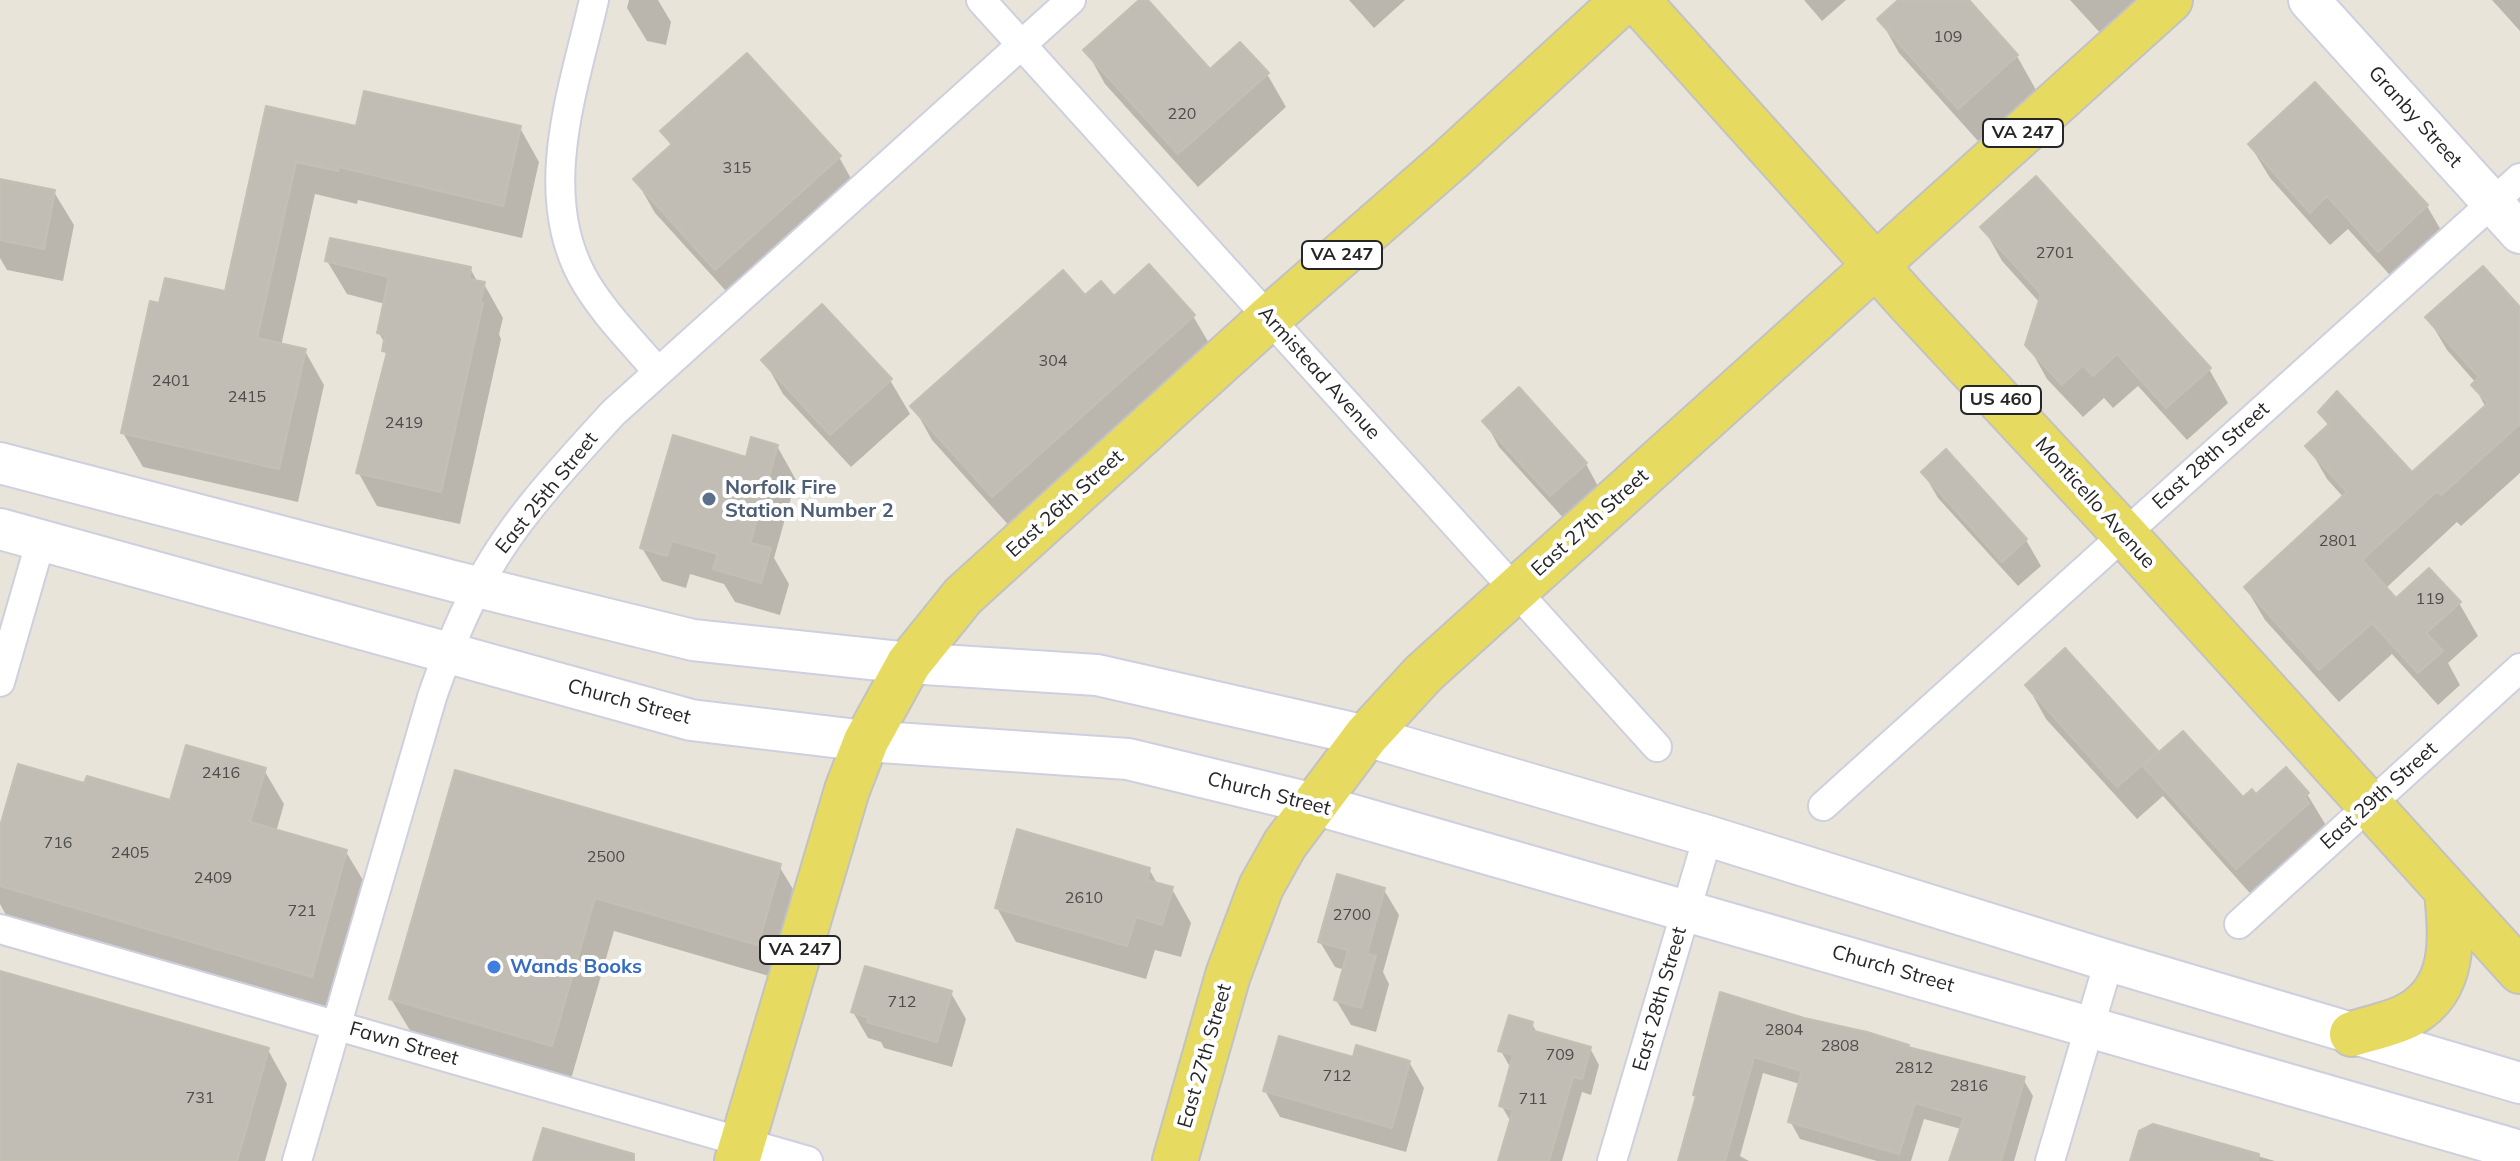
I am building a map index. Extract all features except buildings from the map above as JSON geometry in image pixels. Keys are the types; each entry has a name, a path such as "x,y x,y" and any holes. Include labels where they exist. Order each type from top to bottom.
{"main road":[{"name":"East 26th Street","path":"740,1152 847,790 866,741 909,663 963,596 1624,0"},
{"name":"Monticello Avenue","path":"1637,0 2520,971"},
{"name":"East 27th Street","path":"1175,1161 1228,975 1261,887 1285,844 1366,736 1424,673 2170,0"},
{"name":"Granby Street","path":"2309,0 2506,191 2520,233"},
{"path":"0,463 693,640 909,663 1097,675 1366,736 1708,836 2109,961 2520,1083"},
{"name":"Church Street","path":"0,529 691,720 866,741 1128,759 1314,804 2520,1151"},
{"path":"2352,1034 2409,1015 2423,1005 2441,984 2450,955 2447,891"}],"street":[{"path":"594,0 560,157 564,226 582,276 601,305 658,372"},
{"name":"Armistead Avenue","path":"981,0 1657,747"},
{"name":"East 25th Street","path":"297,1161 447,653 477,587 502,546 555,477 613,413 1071,0"},
{"name":"East 28th Street","path":"1823,806 2506,191"},
{"path":"0,682 41,540"},
{"name":"East 29th Street","path":"2239,924 2520,668"},
{"name":"East 28th Street","path":"1612,1161 1708,836"},
{"name":"Fawn Street","path":"0,929 336,1025 740,1152 808,1161"},
{"path":"2050,1161 2109,961"}],"place":[{"name":"Norfolk Fire Station Number 2","path":"709,499"},
{"name":"Wands Books","path":"494,967"}]}
